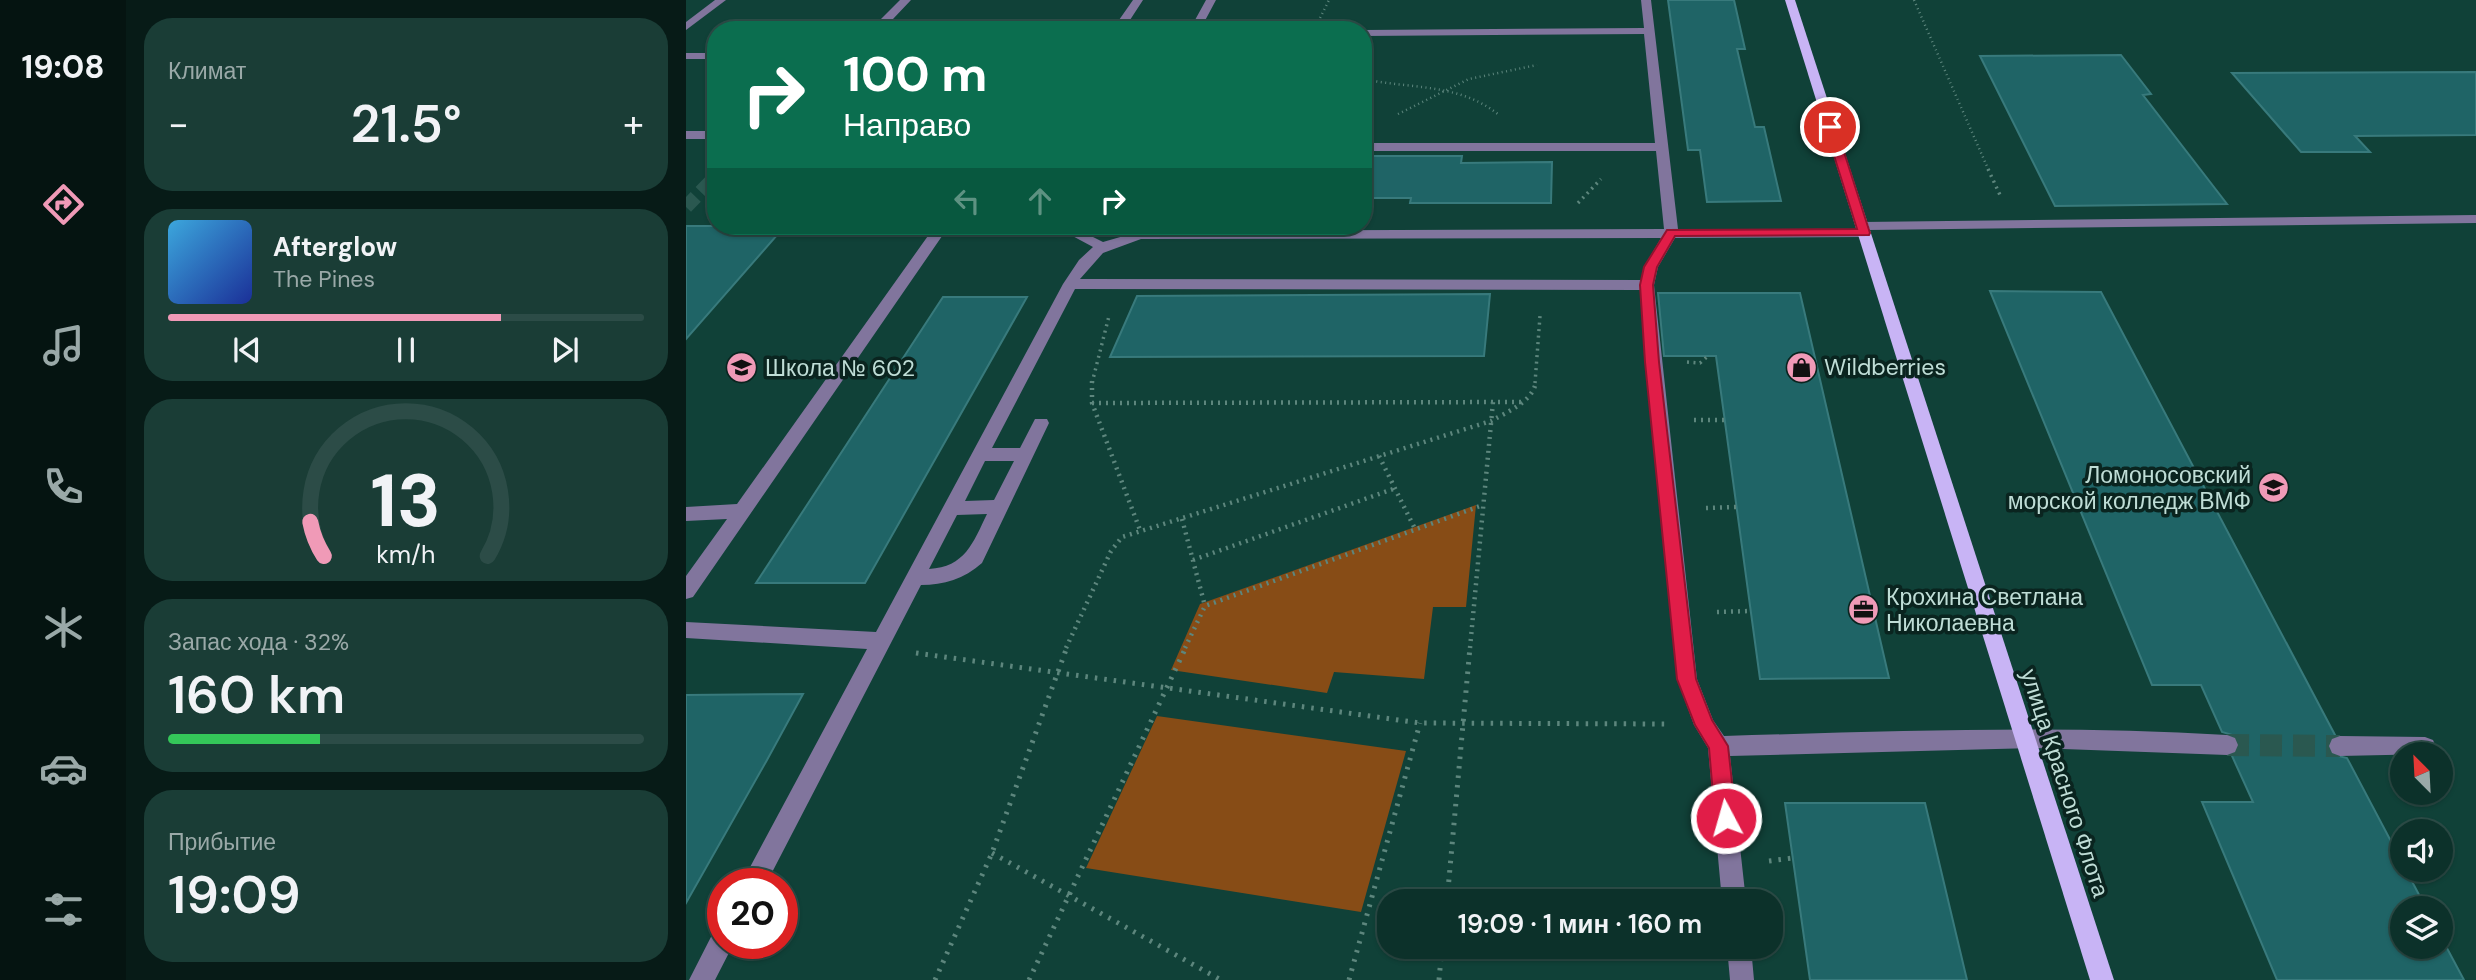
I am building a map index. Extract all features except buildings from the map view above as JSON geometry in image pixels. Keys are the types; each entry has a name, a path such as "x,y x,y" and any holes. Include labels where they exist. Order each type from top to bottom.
{"main road":[{"name":"улица Красного Флота","path":"1790,0 2102,980"}],"lane":[{"path":"686,27 720,0"},
{"path":"885,21 906,0"},
{"path":"1123,21 1138,0"},
{"path":"1200,21 1211,0"},
{"path":"1646,0 1671,232 1651,267 1647,285 1652,362 1687,679 1705,725 1718,746 1733,889"},
{"path":"1372,33 1650,31"},
{"path":"686,56 707,56"},
{"path":"686,135 707,135"},
{"path":"1372,147 1662,147"},
{"path":"1372,234 1863,230 2013,224 2476,219"},
{"path":"686,591 936,235"},
{"path":"1079,235 1101,246"},
{"path":"761,868 1082,262 1101,246 1141,235"},
{"path":"1070,284 1647,285"},
{"path":"914,577 942,578 962,571 975,558 1041,423"},
{"path":"980,455 1026,454"},
{"path":"952,508 1000,507"},
{"path":"686,514 742,511"},
{"path":"686,630 879,645"},
{"path":"1718,746 2026,739 2166,740 2227,745"},
{"path":"2340,746 2390,747"},
{"path":"701,980 713,959"},
{"path":"1740,959 1742,980"}],"path":[{"path":"1318,21 1329,0"},
{"path":"1914,0 2013,224"},
{"path":"1397,115 1444,90 1494,72 1545,63"},
{"path":"1372,80 1444,90 1474,99 1494,111 1530,148"},
{"path":"1119,285 1092,374 1092,403 1140,530"},
{"path":"935,980 992,853 1056,670 1111,551 1122,537 1491,422 1523,402 1535,389 1543,286"},
{"path":"1448,889 1493,402"},
{"path":"1092,403 1523,402"},
{"path":"1379,456 1416,531"},
{"path":"1193,561 1396,488"},
{"path":"1205,606 1483,505"},
{"path":"1029,980 1205,606 1182,519"},
{"path":"879,645 1420,723 1705,725"},
{"path":"1349,980 1420,723"},
{"path":"992,853 1221,980"},
{"path":"1439,980 1441,959"}],"shaded area":[{"path":"1476,505 1466,607 1433,607 1424,679 1334,672 1327,693 1171,670 1200,604"},
{"path":"1157,716 1406,751 1361,912 1086,868"}],"tunnel":[{"path":"686,207 707,185"},
{"path":"2227,745 2340,746"}],"place":[{"name":"Wildberries","path":"1801,367"},
{"name":"Школа № 602","path":"742,368"},
{"name":"Ломоносовский морской колледж ВМФ","path":"2274,488"},
{"name":"Крохина Светлана Николаевна","path":"1863,610"}],"route":[{"path":"1726,818 1718,746 1705,725 1687,679 1652,362 1647,285 1651,267 1671,232 1864,233 1830,127"}]}
